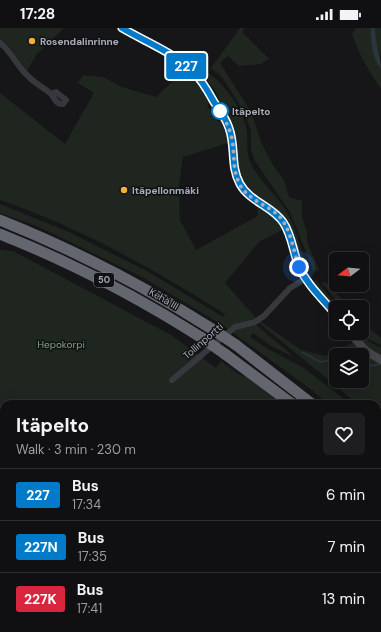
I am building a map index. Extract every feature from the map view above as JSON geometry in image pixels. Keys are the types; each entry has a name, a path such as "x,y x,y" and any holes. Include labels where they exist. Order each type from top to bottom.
{"highway":[{"name":"Kehä III","path":"0,220 51,241 124,276 236,345 307,400"},
{"name":"Kehä III","path":"0,234 60,259 131,294 202,338 287,400"}],"main road":[{"path":"122,28 171,55 191,69 200,80 229,127 233,140 234,170 240,185 252,198 278,215 288,231 299,267 306,279 329,307"},
{"path":"357,340 366,350 381,360"}],"street":[{"path":"0,43 6,48 27,76 51,94"},
{"name":"Tollinportti","path":"172,380 235,327 255,322 264,316 290,288 306,279"}],"green space":[{"path":"0,28 64,28 37,54 27,71 10,47 0,39"},
{"path":"240,28 245,28 242,32 269,59 261,64 239,66 228,56 220,63 251,112 261,142 273,165 284,180 289,197 302,201 302,218 307,231 307,242 319,270 314,272 290,212 255,161 251,150 251,131 244,112 222,77 211,68"},
{"path":"356,28 371,28 372,49 381,66 381,89 372,76 355,42 352,34"},
{"path":"375,28 381,28 381,57 375,40"},
{"path":"187,68 209,103 207,105 218,122 220,121 226,133 228,143 183,157 179,186 180,220 196,250 258,216 257,206 275,219 284,229 259,242 225,283 256,318 234,325 229,329 144,278 37,226 0,213 0,204 69,232 147,271 223,317 225,314 198,297 116,250 59,223 0,200 0,93 65,144 94,93 78,83 83,75 103,77 122,87 156,97"},
{"path":"206,72 225,88 236,104 246,127 248,155 251,164 285,209 297,236 303,256 300,258 290,231 251,194 243,184 238,172 219,105 221,103 215,90 203,76"},
{"name":"Hepokorpi","path":"0,250 13,251 171,335 216,368 221,361 238,374 250,378 276,400 0,400"},
{"path":"316,280 332,300 329,300 329,304 312,283"},
{"path":"321,282 329,284 329,292"},
{"path":"329,292 335,292 342,300 336,300"},
{"path":"260,321 301,350 325,356 329,354 329,380 258,322"},
{"path":"254,323 294,357 273,347 253,333 250,337 268,349 304,368 345,400 323,400 312,390 232,332 237,328"},
{"path":"369,328 381,338 381,345 370,340"},
{"path":"360,340 367,340 381,348 381,357 373,353"},
{"path":"354,342 361,348 342,348"},
{"path":"369,354 381,364 381,400 353,400 338,388 369,388"}],"shaded area":[{"path":"371,28 375,28 381,69 372,49"}],"waterway":[{"path":"302,352 320,362 329,360"},
{"path":"369,364 372,366 380,364"}],"bus line":[{"name":"227","path":"122,28 171,55 191,69 200,80 229,127 233,140 234,170 240,185 252,198 278,215 286,227 299,267 308,283 329,307"}],"place":[{"name":"Rosendalinrinne","path":"32,41"},
{"name":"Itäpelto","path":"220,111"},
{"name":"Itäpellonmäki","path":"124,190"}],"route":[{"path":"220,111 229,127 233,140 234,170 240,185 252,198 278,215 286,227 299,267"}]}
